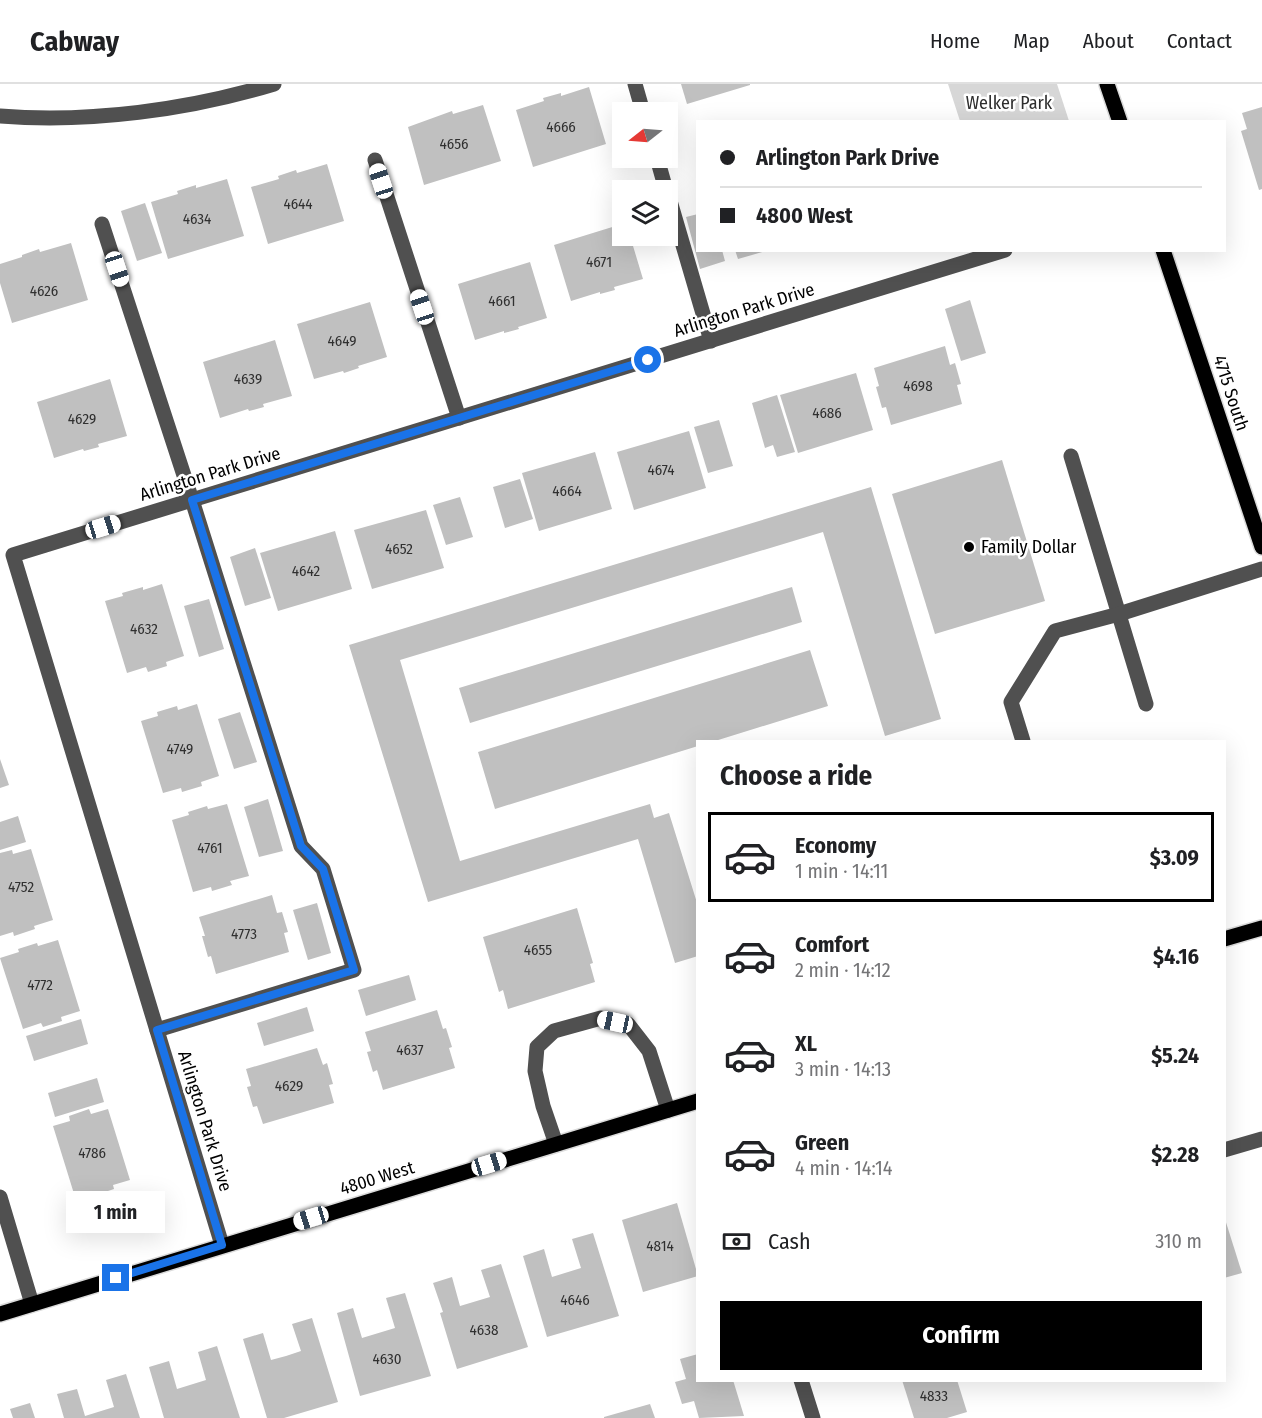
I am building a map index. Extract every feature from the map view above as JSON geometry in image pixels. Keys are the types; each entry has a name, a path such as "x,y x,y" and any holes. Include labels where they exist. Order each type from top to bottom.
{"main road":[{"path":"1107,84 1119,120"},
{"name":"4715 South","path":"1164,252 1262,547"},
{"path":"1226,938 1262,928"},
{"name":"4800 West","path":"0,1314 696,1102"}],"street":[{"path":"0,116 79,117 134,112 224,98 274,84"},
{"path":"635,84 640,102"},
{"path":"375,160 459,418"},
{"path":"102,224 301,846 323,869 354,970 157,1030"},
{"path":"678,229 711,341"},
{"name":"Arlington Park Drive","path":"222,1245 13,555 999,252"},
{"path":"1071,456 1146,704"},
{"path":"1023,740 1011,702 1055,631 1119,614 1262,569"},
{"path":"556,1144 543,1106 535,1071 537,1047 554,1031 601,1018 628,1024 649,1051 668,1110"},
{"path":"1226,1149 1262,1139"},
{"path":"0,1197 32,1304"},
{"path":"802,1382 813,1418"}],"green space":[{"name":"Welker Park","path":"948,84 1057,84 1069,120 960,120"}],"building":[{"path":"681,84 750,84 750,85 687,104"},
{"path":"589,87 606,144 533,167 516,110 544,101 543,98 561,93 561,96"},
{"path":"483,105 501,161 424,185 408,127 452,111 453,114"},
{"path":"1262,107 1262,189 1259,190 1241,131 1247,129 1242,113"},
{"path":"327,164 344,221 268,244 251,187 279,179 278,176 296,170 297,173"},
{"path":"227,179 244,236 168,259 151,202 178,194 177,191 196,185 196,188"},
{"path":"145,203 162,253 137,261 121,211"},
{"path":"696,214 696,252 723,252 725,261 700,269 686,217"},
{"path":"612,227 612,246 633,246 643,279 614,287 615,290 571,301 554,245"},
{"path":"71,243 88,300 12,323 0,283 0,264 39,249 40,252"},
{"path":"736,252 762,252 738,259"},
{"path":"530,262 547,318 518,327 519,329 475,340 458,284"},
{"path":"970,300 986,353 961,361 945,309"},
{"path":"370,302 387,357 344,373 343,371 314,379 297,324"},
{"path":"275,340 292,396 263,404 264,407 249,411 248,409 220,418 203,362"},
{"path":"945,346 950,365 955,363 961,384 957,385 962,404 891,425 886,407 882,408 874,368"},
{"path":"856,373 873,430 798,453 780,395"},
{"path":"110,379 127,436 98,444 99,447 84,451 83,449 54,458 37,402"},
{"path":"777,395 795,452 777,457 773,445 765,448 752,403"},
{"path":"719,420 733,466 708,473 694,427"},
{"path":"689,431 706,488 634,510 617,452"},
{"path":"595,452 612,509 539,531 522,473"},
{"name":"Family Dollar","path":"1002,460 1045,601 935,634 892,494"},
{"path":"520,479 533,519 505,528 493,487"},
{"path":"871,487 941,719 885,736 823,532 400,660 460,861 650,804 654,818 669,813 696,900 696,957 675,963 638,839 428,902 349,645"},
{"path":"460,497 473,537 446,545 433,505"},
{"path":"426,510 444,568 372,589 354,530"},
{"path":"335,531 352,589 278,611 260,553"},
{"path":"255,548 271,598 245,606 230,557"},
{"path":"162,584 184,656 166,662 167,666 148,672 146,667 127,673 105,601 123,596 122,593"},
{"path":"792,587 802,622 470,723 459,688"},
{"path":"209,599 224,649 199,657 184,606"},
{"path":"810,650 828,706 718,740 696,740 696,747 495,809 478,752"},
{"path":"197,704 219,776 201,782 202,786 182,792 181,788 163,793 141,721 158,716 157,712 177,706 178,710"},
{"path":"240,712 257,762 234,769 218,719"},
{"path":"0,759 9,785 0,788"},
{"path":"268,799 283,851 259,857 244,807"},
{"path":"227,804 249,876 230,881 232,885 212,891 211,887 193,892 172,820 207,806 208,809"},
{"path":"18,816 26,842 0,850 0,822"},
{"path":"31,849 53,920 14,936 13,932 0,936 0,853 12,850 13,854"},
{"path":"272,895 277,913 282,912 288,932 284,933 289,952 216,974 211,956 208,957 199,917"},
{"path":"317,903 331,953 308,960 293,910"},
{"path":"577,908 593,963 590,964 595,982 508,1009 503,990 499,992 483,937"},
{"path":"58,940 80,1011 61,1017 62,1021 43,1027 41,1023 23,1029 0,958 37,943 38,946"},
{"path":"409,975 416,1000 366,1016 358,990"},
{"path":"307,1007 314,1031 264,1046 257,1023"},
{"path":"437,1010 452,1047 449,1048 455,1068 383,1090 377,1070 373,1072 367,1052 371,1051 365,1032"},
{"path":"81,1019 88,1044 34,1061 26,1036"},
{"path":"317,1048 323,1065 327,1063 333,1084 329,1085 334,1103 263,1124 257,1106 253,1107 247,1087 251,1086 246,1069"},
{"path":"97,1078 104,1102 55,1117 48,1093"},
{"path":"89,1109 91,1114 108,1109 130,1180 113,1185 114,1189 93,1196 92,1191 75,1197 53,1126 70,1121 69,1116"},
{"path":"677,1203 696,1269 696,1277 643,1292 622,1220"},
{"path":"1226,1222 1242,1273 1226,1277"},
{"path":"593,1233 619,1316 547,1337 523,1256 544,1249 552,1277 581,1268 572,1239"},
{"path":"501,1264 528,1347 457,1369 440,1313 443,1312 433,1283 452,1277 460,1306 490,1297 481,1270"},
{"path":"405,1293 431,1376 360,1396 337,1313 353,1308 362,1338 395,1328 386,1298"},
{"path":"312,1318 338,1402 284,1418 267,1418 243,1339 263,1333 271,1360 286,1356 301,1351 292,1324"},
{"path":"217,1346 240,1418 164,1418 149,1367 169,1361 177,1389 206,1380 198,1352"},
{"path":"696,1355 696,1382 734,1382 744,1416 699,1418 694,1401 682,1404 675,1382 686,1379 680,1359"},
{"path":"126,1374 140,1418 64,1418 57,1394 77,1389 85,1416 114,1407 106,1380"},
{"path":"903,1382 958,1382 967,1412 947,1418 914,1418"},
{"path":"30,1403 35,1418 13,1418 10,1409"},
{"path":"650,1404 655,1418 604,1418 604,1417"}],"place":[{"name":"Family Dollar","path":"969,547"}],"route":[{"path":"116,1278 222,1245 157,1030 354,970 323,869 301,846 192,500 648,360"}]}
